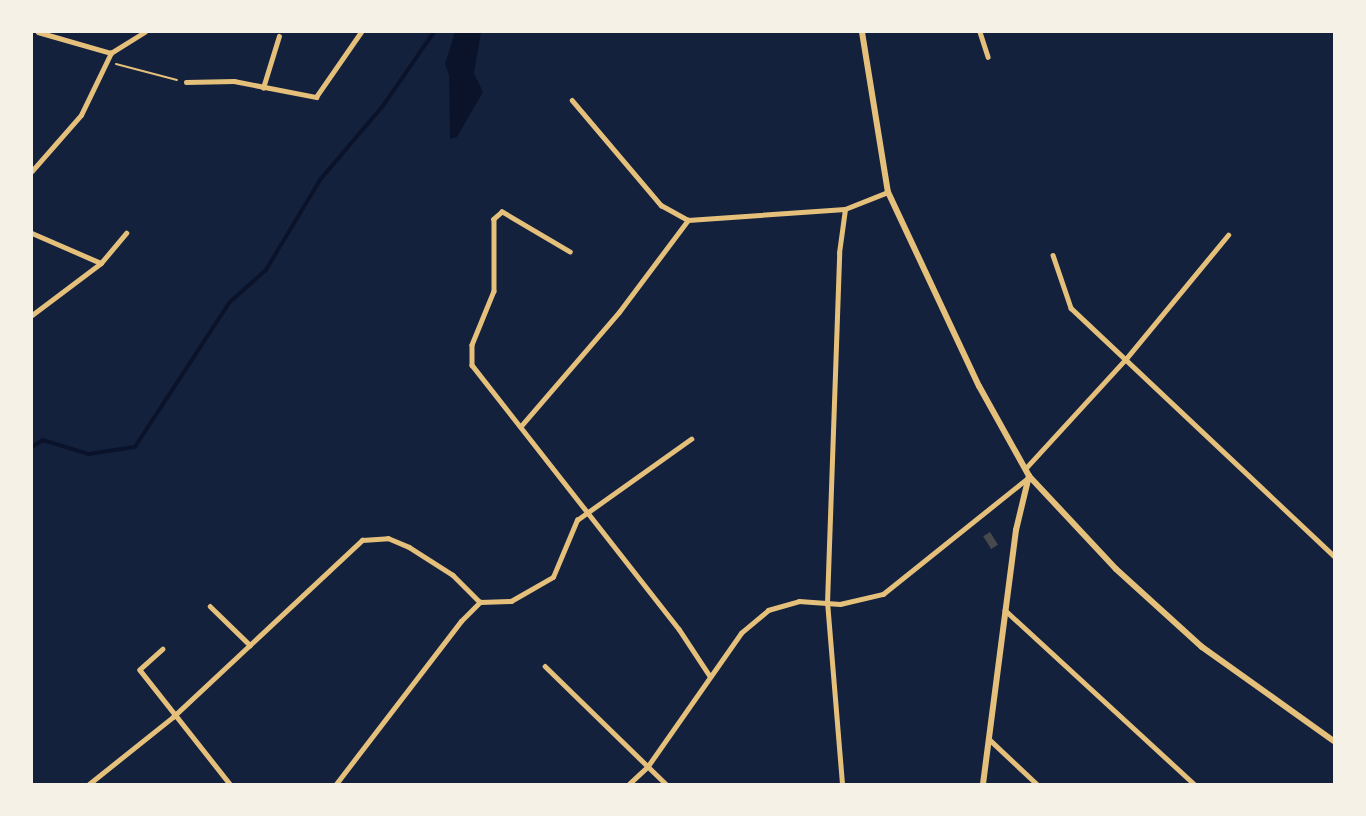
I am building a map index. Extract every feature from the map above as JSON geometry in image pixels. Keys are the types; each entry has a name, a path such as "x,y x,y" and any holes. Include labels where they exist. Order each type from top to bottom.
{"main road":[{"path":"862,32 888,192 932,292 1029,476 1116,569 1202,647 1335,741"},
{"path":"983,785 1004,610 1029,476"}],"street":[{"path":"38,32 111,53"},
{"path":"32,171 81,115 111,53 145,32"},
{"path":"186,82 234,81 316,97 360,32"},
{"path":"980,32 988,57"},
{"path":"263,88 279,36"},
{"path":"572,100 661,205 688,220 845,209 888,192"},
{"path":"842,785 827,603 839,253 845,209"},
{"path":"570,253 502,212 494,219 494,291 470,355 478,374 589,511 710,676"},
{"path":"521,426 619,312 688,220"},
{"path":"32,233 101,263"},
{"path":"32,316 101,263 126,233"},
{"path":"1025,469 1125,359 1228,235"},
{"path":"1053,255 1070,308 1335,556"},
{"path":"336,785 460,621 480,602 511,601 553,577 566,539 577,520 691,439"},
{"path":"629,785 648,766 741,633 768,610 799,601 827,603 883,594 1029,476"},
{"path":"89,785 173,717 362,540 388,538 409,547 453,575 480,602"},
{"path":"210,606 250,645"},
{"path":"1004,610 1194,785"},
{"path":"163,649 140,670 159,690 173,717 230,785"},
{"path":"545,666 666,785"},
{"path":"989,738 1037,785"}],"path":[{"path":"111,53 117,66 186,82"}],"water":[{"path":"455,32 481,33 474,73 483,92 457,137 450,139 449,75 445,64"}],"building":[{"path":"990,532 998,545 991,549 983,536"}],"waterway":[{"path":"32,447 43,440 89,454 135,447 230,302 266,270 320,180 383,106 434,32"}]}
